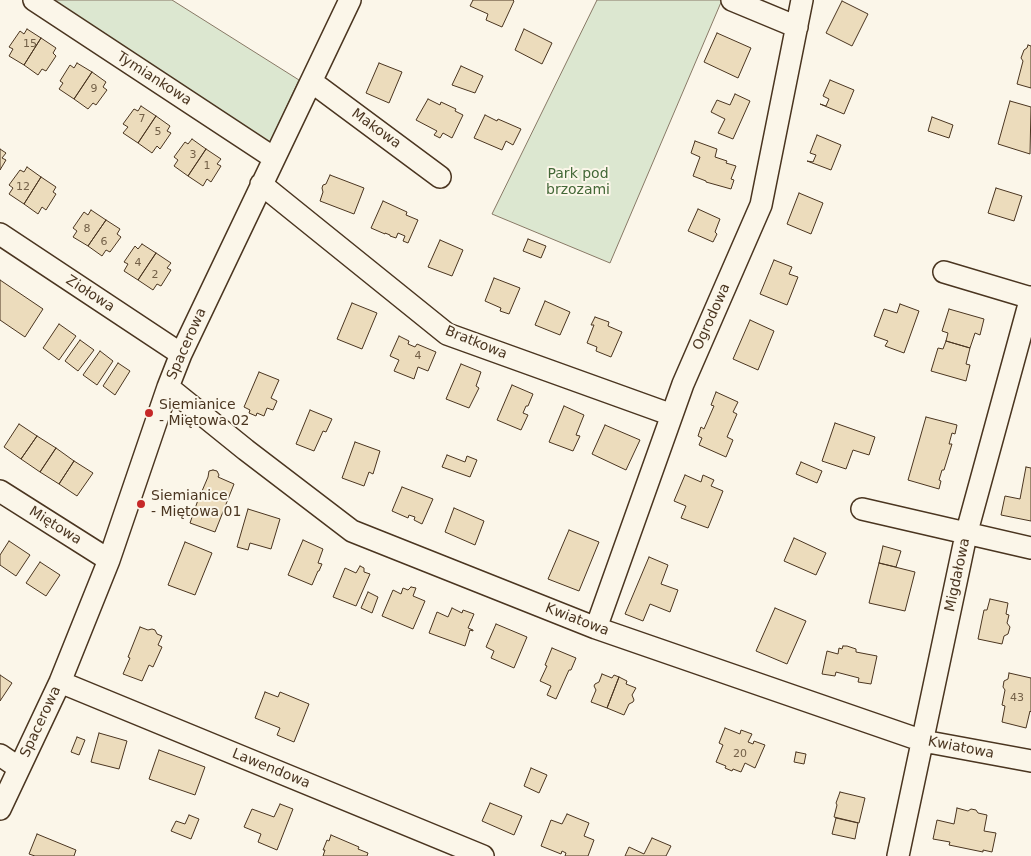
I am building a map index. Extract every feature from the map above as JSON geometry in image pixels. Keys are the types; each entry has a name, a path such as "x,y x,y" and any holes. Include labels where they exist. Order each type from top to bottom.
{"street":[{"name":"Tymiankowa","path":"34,0 274,158"},
{"name":"Spacerowa","path":"0,809 60,682 110,560 181,354 350,0"},
{"path":"732,0 797,27"},
{"name":"Ogrodowa","path":"596,628 683,384 761,205 802,0"},
{"name":"Makowa","path":"312,82 440,177"},
{"name":"Bratkowa","path":"261,184 447,334 672,415"},
{"name":"Ziołowa","path":"0,234 181,354"},
{"path":"944,272 1031,298"},
{"name":"Migdałowa","path":"898,856 966,533 1031,298"},
{"name":"Kwiatowa","path":"168,388 253,456 352,531 596,628 923,741 1031,761"},
{"name":"Miętowa","path":"0,491 110,560"},
{"path":"862,509 1031,548"},
{"name":"Lawendowa","path":"60,682 483,856"},
{"path":"0,755 20,768"}],"green space":[{"path":"36,0 172,0 299,80 266,151"},
{"name":"Park pod brzozami","path":"597,0 722,0 610,263 492,214"}],"building":[{"path":"473,0 514,1 502,27 486,20 488,14 470,6"},
{"path":"842,1 868,14 852,46 826,33"},
{"path":"27,29 41,38 24,65 9,56 13,49 9,47 20,31 24,34"},
{"path":"524,29 552,43 542,64 515,50"},
{"path":"717,33 751,48 738,78 704,62"},
{"path":"41,38 56,48 53,53 56,56 46,71 42,69 38,75 24,65"},
{"path":"1028,45 1031,46 1031,88 1017,84 1023,61 1021,58"},
{"path":"77,63 92,72 74,99 59,89 63,83 60,81 70,65 74,68"},
{"path":"379,63 402,72 389,103 366,93"},
{"path":"461,66 483,76 475,93 452,85"},
{"path":"92,72 106,82 103,87 107,90 96,105 93,103 88,109 74,99"},
{"path":"830,80 854,90 844,114 820,104 826,106 829,99 823,96"},
{"path":"735,94 750,101 733,139 718,133 725,119 711,112 717,100 730,105"},
{"path":"428,99 440,105 441,102 456,109 455,111 463,115 452,138 443,133 440,138 434,135 437,131 416,120"},
{"path":"1010,101 1031,107 1030,154 998,144"},
{"path":"141,106 156,116 138,143 123,133 128,127 123,124 134,109 138,111"},
{"path":"485,115 521,129 513,145 506,141 502,150 474,138"},
{"path":"156,116 170,126 167,131 171,133 160,149 157,146 152,153 138,143"},
{"path":"932,117 953,125 949,138 928,131"},
{"path":"817,135 841,145 831,170 807,161 813,162 816,155 810,153"},
{"path":"192,139 206,149 188,176 174,166 178,160 174,157 185,142 188,144"},
{"path":"695,141 717,149 715,157 736,166 731,179 734,180 731,189 693,176 700,157 691,153"},
{"path":"0,149 6,153 2,158 6,160 0,170"},
{"path":"206,149 221,159 217,164 221,166 211,182 207,179 203,186 188,176"},
{"path":"27,167 41,177 24,204 9,194 13,188 9,185 20,170 24,172"},
{"path":"330,175 364,188 354,214 320,201 323,185 326,184"},
{"path":"41,177 56,187 53,192 56,194 46,210 42,207 38,214 24,204"},
{"path":"996,188 1022,196 1014,221 988,213"},
{"path":"799,193 823,203 811,234 787,224"},
{"path":"383,201 407,212 406,215 418,220 408,243 403,241 405,236 398,233 396,238 371,228"},
{"path":"698,209 720,219 713,242 688,231"},
{"path":"91,210 106,220 88,246 73,237 77,231 73,228 84,212 88,215"},
{"path":"106,220 120,229 117,234 121,237 110,252 106,250 102,256 88,246"},
{"path":"528,239 546,246 541,258 523,251"},
{"path":"440,240 463,250 452,276 428,267"},
{"path":"142,244 156,253 138,280 124,271 128,264 124,262 135,246 138,249"},
{"path":"156,253 171,263 167,268 171,270 161,286 157,284 153,290 138,280"},
{"path":"774,260 792,267 789,274 798,277 787,305 760,294"},
{"path":"494,278 520,288 509,314 500,311 501,308 485,301"},
{"path":"0,280 43,309 25,337 0,320"},
{"path":"545,301 570,312 560,335 535,325"},
{"path":"352,303 377,313 362,349 337,339"},
{"path":"900,304 919,311 904,353 885,346 888,341 874,336 884,309 897,313"},
{"path":"949,309 984,319 980,335 975,333 970,348 946,341 948,333 942,331"},
{"path":"595,317 609,322 608,326 622,332 611,357 596,351 597,347 587,343"},
{"path":"750,320 774,331 758,370 733,359"},
{"path":"59,324 76,336 59,360 43,348"},
{"path":"399,336 409,341 408,344 415,347 417,344 436,352 428,371 418,367 414,379 394,371 399,360 390,356"},
{"path":"80,340 94,350 78,371 65,361"},
{"path":"946,341 970,348 966,364 970,365 966,381 931,371 938,348 943,349"},
{"path":"100,351 113,361 97,385 83,375"},
{"path":"118,363 130,371 115,395 103,386"},
{"path":"461,364 481,372 476,386 479,388 469,408 446,399"},
{"path":"259,372 279,380 271,398 277,401 273,410 267,408 264,416 257,413 256,416 249,413 250,410 244,407"},
{"path":"512,385 533,394 523,413 528,415 521,430 497,420"},
{"path":"716,392 738,402 733,412 737,414 727,437 733,440 726,457 699,445 702,438 698,436 701,427 704,429 714,406 711,405"},
{"path":"564,406 584,415 576,435 580,436 573,451 549,442"},
{"path":"310,410 332,419 326,432 323,431 314,451 296,444"},
{"path":"926,417 957,425 955,434 952,433 949,444 952,444 939,480 941,481 939,489 908,480"},
{"path":"835,423 875,437 869,455 853,450 846,469 822,461"},
{"path":"19,424 37,436 21,459 4,447"},
{"path":"605,425 640,440 626,470 592,454"},
{"path":"37,436 56,448 40,472 21,459"},
{"path":"355,442 380,451 373,474 369,472 364,486 342,478"},
{"path":"56,448 74,461 59,484 40,472"},
{"path":"447,455 465,462 467,456 477,460 470,477 442,467"},
{"path":"74,461 93,473 77,496 59,484"},
{"path":"801,462 822,471 817,483 796,474"},
{"path":"1026,467 1031,468 1031,521 1001,515 1005,496 1020,499"},
{"path":"209,471 217,471 218,477 234,484 215,532 190,523 198,500 200,501"},
{"path":"685,475 701,482 703,475 714,480 711,486 723,491 708,528 681,518 686,506 674,501"},
{"path":"402,487 433,499 422,524 414,520 415,517 409,515 408,518 392,511"},
{"path":"454,508 484,521 475,545 445,532"},
{"path":"248,509 280,519 271,549 250,543 248,550 237,547"},
{"path":"569,530 599,542 579,591 548,579"},
{"path":"794,538 826,553 816,575 784,561"},
{"path":"303,540 323,549 318,563 322,564 312,585 288,575"},
{"path":"9,541 30,555 16,576 0,565 0,555"},
{"path":"185,542 212,553 195,595 168,585"},
{"path":"883,546 901,551 896,567 879,563"},
{"path":"649,557 668,565 661,584 678,590 670,612 650,604 643,621 625,614"},
{"path":"40,562 60,575 46,596 26,583"},
{"path":"879,563 915,572 905,611 869,603"},
{"path":"360,566 364,568 364,572 370,574 356,606 333,597 345,568 356,573"},
{"path":"411,587 416,588 413,596 425,601 413,629 382,616 393,590 401,594 403,588 408,590"},
{"path":"368,592 378,597 372,613 361,608"},
{"path":"990,599 1008,603 1006,614 1009,615 1007,623 1010,627 1008,634 1004,636 1002,644 978,639 984,610 987,610"},
{"path":"452,608 462,613 463,610 474,614 468,628 473,631 470,630 465,646 429,633 437,612 448,617"},
{"path":"775,608 806,621 787,664 756,651"},
{"path":"496,624 527,637 514,668 491,658 494,651 486,647"},
{"path":"140,627 155,630 157,634 162,636 158,645 162,647 153,667 149,665 142,681 123,674"},
{"path":"843,646 856,649 856,652 877,656 871,684 858,682 859,678 836,672 835,676 822,674 827,651 838,654 839,648 842,649"},
{"path":"552,648 576,658 556,699 547,695 551,686 540,681"},
{"path":"1009,673 1031,678 1031,712 1026,728 1002,722 1005,706 1002,705 1005,690 1003,687"},
{"path":"602,674 612,678 614,675 619,677 607,708 591,702 596,690 594,686 599,682"},
{"path":"0,675 12,683 0,701"},
{"path":"619,677 627,681 626,684 636,688 632,695 634,700 629,704 624,715 607,708"},
{"path":"265,692 278,697 280,692 309,704 294,742 277,735 280,728 255,718"},
{"path":"725,728 740,734 741,730 752,734 748,742 753,744 754,741 765,745 755,768 745,763 741,772 733,769 732,771 716,762 723,745 719,743"},
{"path":"99,733 127,741 119,769 91,762"},
{"path":"77,737 85,740 79,755 71,752"},
{"path":"159,750 205,767 195,795 149,779"},
{"path":"796,752 806,754 804,764 794,762"},
{"path":"531,768 547,775 539,793 524,786"},
{"path":"840,792 865,798 859,823 834,817"},
{"path":"490,803 522,816 514,835 482,821"},
{"path":"280,804 293,809 277,850 258,842 261,834 244,827 252,809 274,817"},
{"path":"957,808 968,811 971,809 976,810 978,813 987,815 984,831 996,833 992,852 949,845 950,842 933,839 937,820 954,824"},
{"path":"567,814 589,823 584,836 594,840 588,856 565,856 566,853 562,851 561,854 541,846 551,820 562,824"},
{"path":"189,815 199,819 191,839 171,831 176,821 185,824"},
{"path":"836,818 858,823 855,839 832,834"},
{"path":"37,834 76,850 74,856 35,856 29,854"},
{"path":"331,835 359,847 358,849 368,853 367,856 323,856 325,850 323,850"},
{"path":"652,838 671,846 666,856 625,856 629,847 644,854"}],"place":[{"name":"Siemianice - Miętowa 02","path":"149,413"},
{"name":"Siemianice - Miętowa 01","path":"141,504"}]}
